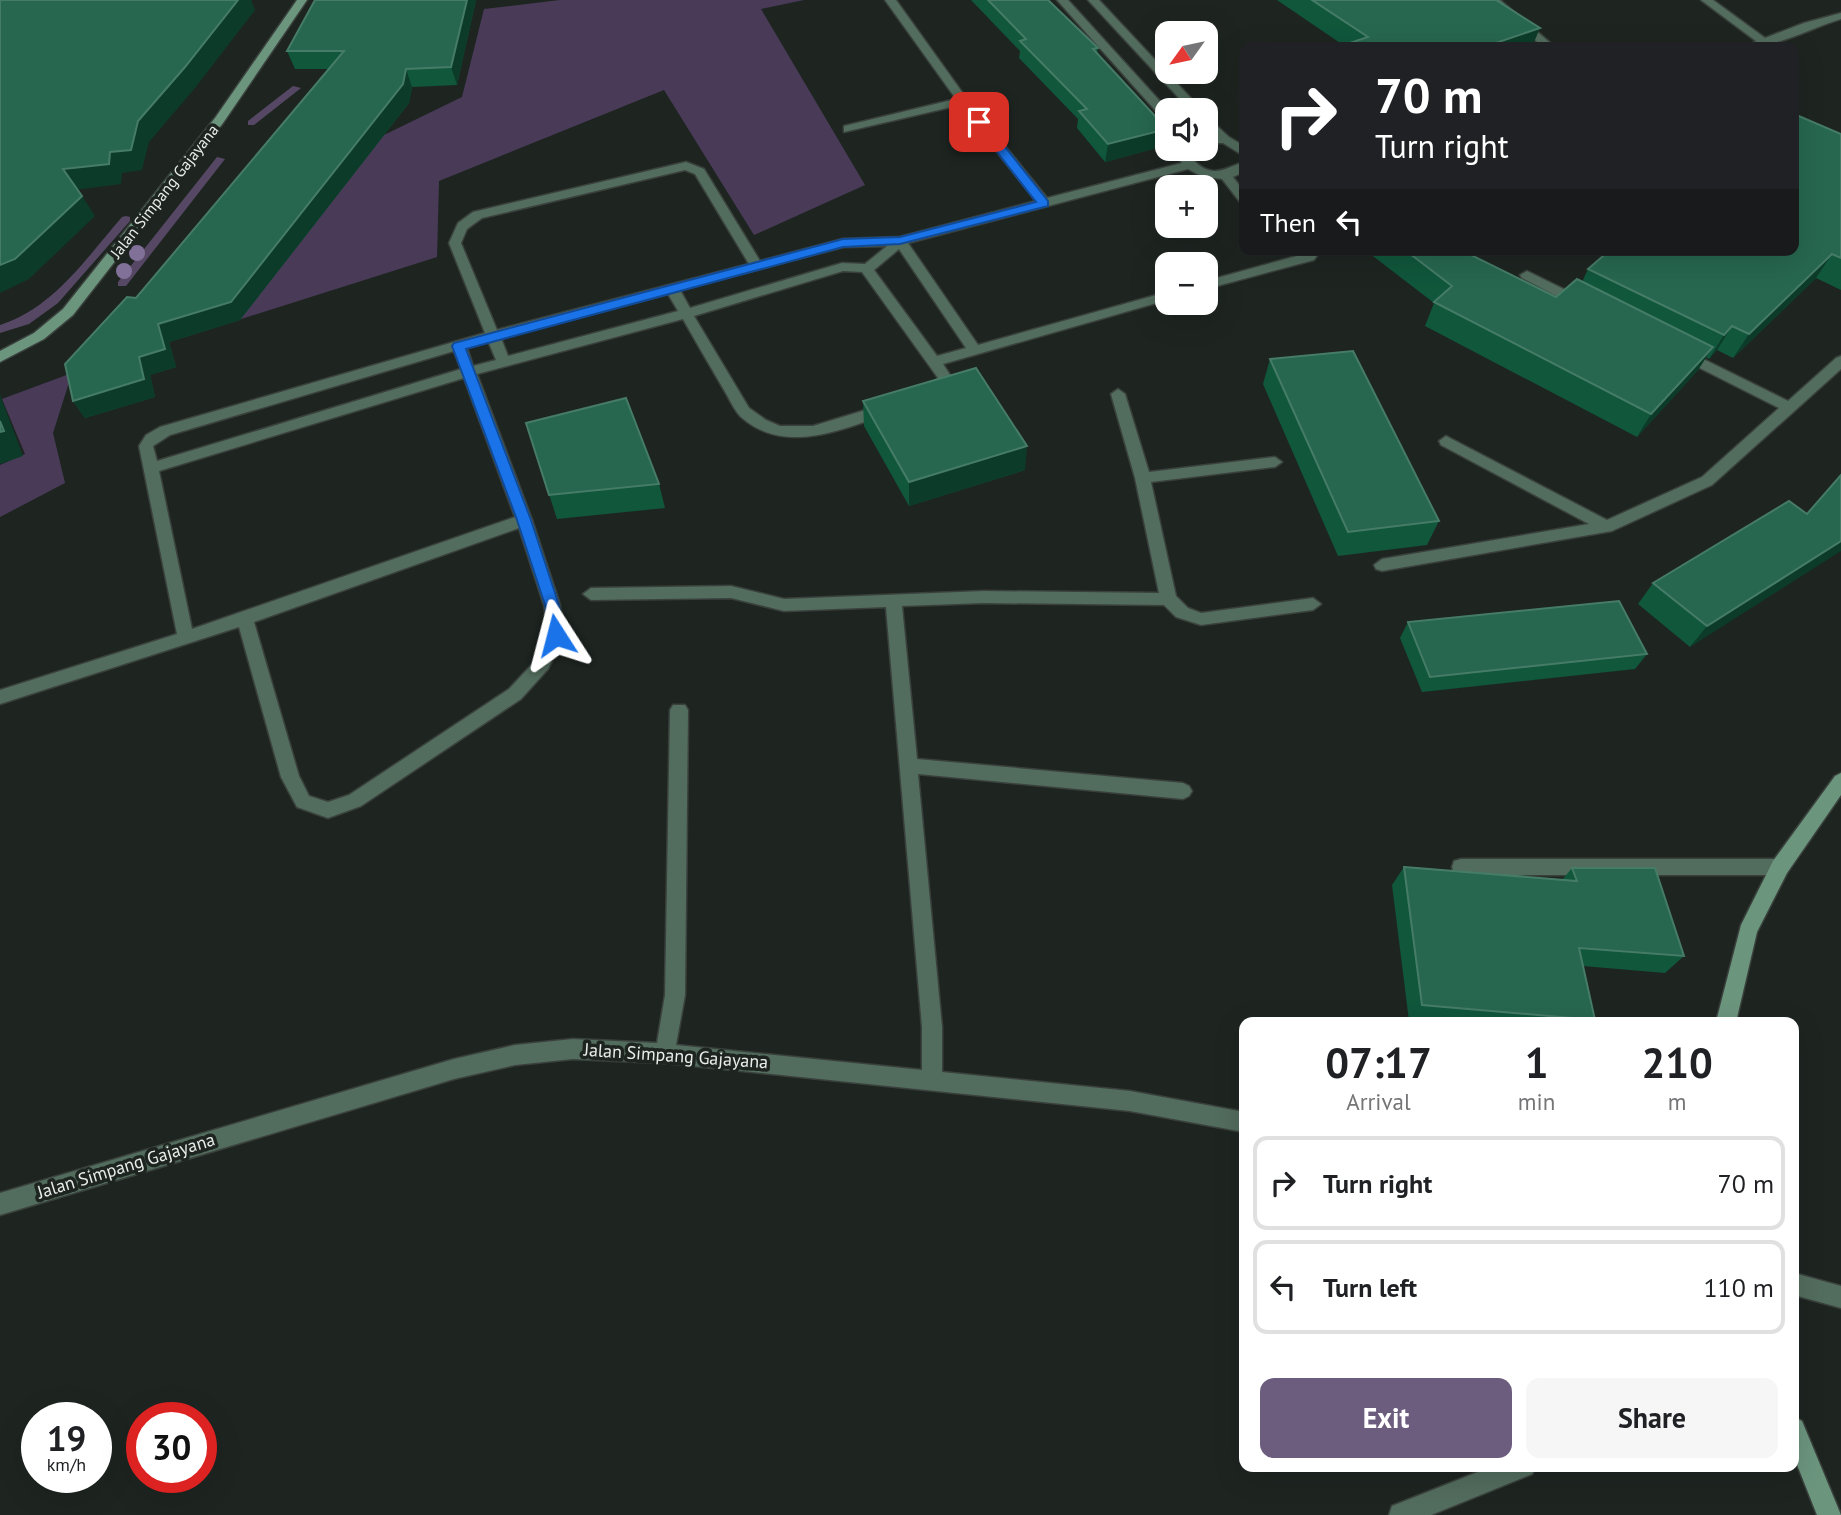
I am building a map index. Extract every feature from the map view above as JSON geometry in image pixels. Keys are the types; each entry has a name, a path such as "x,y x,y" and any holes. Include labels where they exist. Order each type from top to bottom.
{"main road":[{"name":"Jalan Simpang Gajayana","path":"0,357 39,336 68,312 218,124 256,73 302,0"},
{"path":"1727,1017 1748,931 1780,867 1841,780"},
{"path":"1799,1441 1829,1515"}],"street":[{"path":"890,0 962,101 1044,203"},
{"path":"1062,0 1155,103"},
{"path":"1493,0 1544,42"},
{"path":"1706,0 1764,42 1841,16"},
{"path":"1072,11 1095,3 1185,98"},
{"path":"848,129 962,101"},
{"path":"1218,133 1224,139"},
{"path":"1218,139 1239,146"},
{"path":"1186,161 1206,174 1224,175 1239,171"},
{"path":"186,638 146,446 151,439 165,431 491,336 756,265 843,243 900,241 1189,165"},
{"path":"504,363 455,243 457,232 466,221 496,210 686,166 700,172 756,265"},
{"path":"1224,175 1239,193"},
{"path":"867,269 900,241"},
{"path":"900,241 974,350"},
{"path":"1218,281 1288,256"},
{"path":"152,468 468,372 688,313 842,267 859,266 867,269 945,378 943,388 813,432 780,433 760,426 744,412 688,313 672,289"},
{"path":"1527,275 1598,312"},
{"path":"713,277 728,301"},
{"path":"934,362 1155,299"},
{"path":"245,619 290,777 303,802 328,810 355,801 515,694 542,664 556,635 552,605 524,520 459,346"},
{"path":"1670,348 1790,408"},
{"path":"1382,565 1607,527 1707,481 1841,361"},
{"path":"1118,394 1143,478 1168,599 1182,613 1201,619 1313,604"},
{"path":"1446,441 1607,527"},
{"path":"1143,478 1275,462"},
{"path":"0,697 245,619 524,520"},
{"path":"591,594 732,592 784,605 984,597 1168,599"},
{"path":"894,602 932,1027 932,1080"},
{"path":"664,1053 676,995 679,710"},
{"path":"908,766 1183,791"},
{"path":"1461,867 1780,867"},
{"name":"Jalan Simpang Gajayana","path":"0,1204 454,1069 515,1055 573,1049 664,1053 1130,1101 1239,1121"},
{"path":"1799,1285 1841,1297"},
{"path":"1401,1515 1509,1472"}],"shaded area":[{"path":"560,0 804,0 761,9 865,185 754,235 664,90 439,181 437,257 219,326 231,310 246,312 384,135 462,97 484,9"},
{"path":"72,373 53,433 65,483 0,517 0,465 25,454 2,399"}],"building":[{"path":"0,0 238,0 138,121 131,150 110,152 109,164 63,169 82,196 15,259 0,265"},
{"path":"315,0 467,0 451,67 406,69 403,84 231,302 158,324 165,349 139,357 144,379 73,401 65,364 127,297 136,298 344,51 287,51"},
{"path":"988,0 1048,0 1098,48 1093,49 1155,116 1155,132 1108,144 1079,111 1087,109 1020,41 1026,39"},
{"path":"1312,0 1496,0 1540,28 1499,42 1353,42 1368,37"},
{"path":"1799,116 1841,134 1841,258 1832,254 1749,334 1732,326 1724,335 1588,269 1603,256 1799,256"},
{"path":"1413,256 1473,256 1556,297 1577,279 1713,347 1651,414 1434,302 1452,286"},
{"path":"1353,351 1439,521 1348,532 1270,359"},
{"path":"976,368 1027,446 909,482 863,401"},
{"path":"626,398 659,484 549,495 526,423"},
{"path":"1841,475 1841,541 1707,626 1653,583 1789,501 1807,514"},
{"path":"1619,601 1647,654 1430,677 1408,622"},
{"path":"1404,867 1577,881 1572,868 1655,868 1684,956 1579,948 1594,1017 1560,1017 1422,1005"}],"waterway":[{"path":"251,123 296,88"},
{"path":"122,284 220,159"},
{"path":"18,323 54,301 126,219"},
{"path":"18,323 25,321"},
{"path":"0,329 18,323"}],"route":[{"path":"556,635 552,605 524,520 459,346 843,243 900,241 1044,203 979,122"}]}
